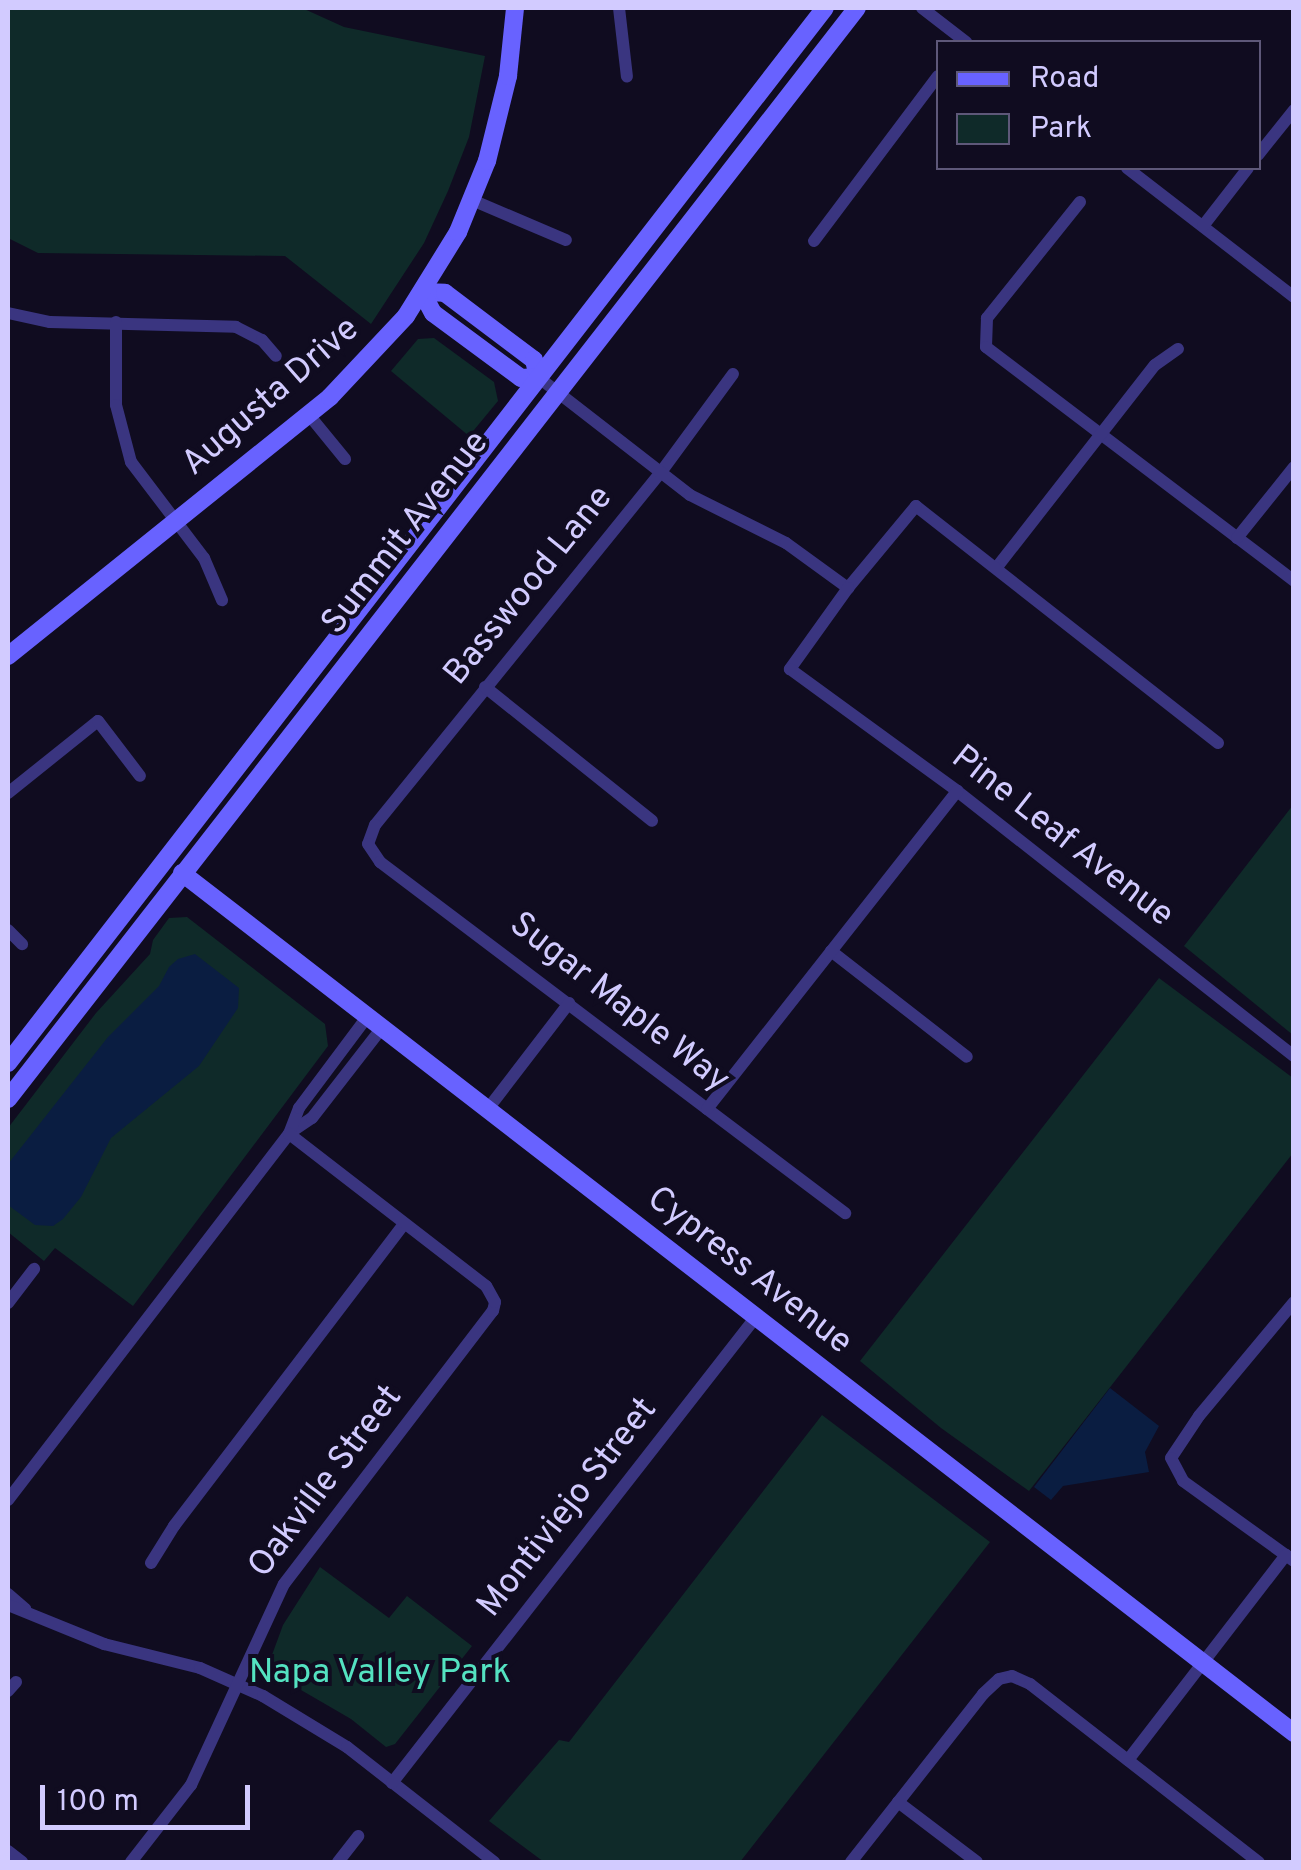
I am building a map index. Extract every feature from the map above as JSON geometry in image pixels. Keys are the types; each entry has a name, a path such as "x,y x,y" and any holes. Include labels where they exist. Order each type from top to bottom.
{"main road":[{"name":"Augusta Drive","path":"8,656 309,415 372,357 422,292 472,200 500,119 515,8"},
{"name":"Summit Avenue","path":"8,1064 826,8"},
{"name":"Summit Avenue","path":"8,1098 856,8"},
{"path":"422,292 433,313 521,378 538,377"},
{"name":"Cypress Avenue","path":"182,874 1294,1733"}],"street":[{"path":"619,8 627,77"},
{"path":"922,8 962,40"},
{"path":"814,241 936,79"},
{"path":"1261,151 1292,113"},
{"path":"1130,170 1294,296"},
{"path":"1202,226 1246,170"},
{"path":"472,200 566,240"},
{"path":"1080,202 987,318 986,346 1294,582"},
{"path":"8,314 50,322 236,327 262,340 276,356"},
{"path":"116,322 115,390 121,434 131,462 204,558 222,600"},
{"path":"997,567 1154,365 1178,349"},
{"name":"Basswood Lane","path":"369,834 660,472 733,374"},
{"path":"538,377 660,472 728,518 786,543 848,588 916,506 1218,742"},
{"path":"309,415 345,459"},
{"path":"1237,538 1294,467"},
{"name":"Pine Leaf Avenue","path":"848,588 790,670 956,790 1294,1056"},
{"path":"486,687 652,822"},
{"path":"8,793 98,721 140,776"},
{"path":"707,1109 956,790"},
{"name":"Sugar Maple Way","path":"369,834 368,844 380,862 845,1213"},
{"name":"Cypress Avenue","path":"165,860 182,874"},
{"path":"8,930 22,944"},
{"path":"831,951 966,1057"},
{"path":"487,1110 569,1003"},
{"path":"8,1500 288,1134 312,1118 374,1023"},
{"path":"151,1564 174,1526 404,1224 288,1134"},
{"name":"Oakville Street","path":"131,1862 191,1785 284,1584 493,1312 495,1302 486,1286 404,1224"},
{"path":"8,1302 34,1269"},
{"path":"1128,1760 1290,1558 1183,1481 1171,1458 1198,1416 1292,1307"},
{"name":"Montiviejo Street","path":"392,1782 755,1318"},
{"path":"8,1594 27,1611"},
{"path":"8,1605 76,1634 183,1663 239,1684 319,1728 494,1862"},
{"path":"851,1862 983,1694 1007,1676 1030,1684 1259,1862"},
{"path":"898,1802 977,1862"},
{"path":"338,1862 358,1836"},
{"path":"8,1851 22,1862"}],"green space":[{"path":"8,8 302,8 344,27 485,56 469,137 448,191 424,243 371,324 285,256 38,253 8,238"},
{"path":"434,338 494,382 498,401 469,436 391,371 418,339"},
{"path":"1293,805 1293,1035 1184,946"},
{"path":"187,917 325,1024 328,1046 133,1306 55,1248 44,1261 8,1232 8,1128 96,1013 150,954 153,940 169,918"},
{"path":"1159,978 1293,1078 1293,1153 1029,1491 941,1428 860,1361"},
{"path":"822,1415 990,1542 740,1862 544,1862 489,1821 559,1740 569,1742"},
{"name":"Napa Valley Park","path":"320,1567 389,1618 407,1596 472,1646 395,1744 386,1747 351,1719 270,1672 269,1663 283,1625"}],"water":[{"path":"195,954 239,988 238,1008 199,1066 111,1138 81,1197 63,1219 53,1226 35,1225 8,1205 8,1164 108,1037 159,986 169,967 178,959"},
{"path":"1110,1388 1159,1426 1145,1452 1149,1472 1063,1486 1051,1500 1034,1487"}]}
